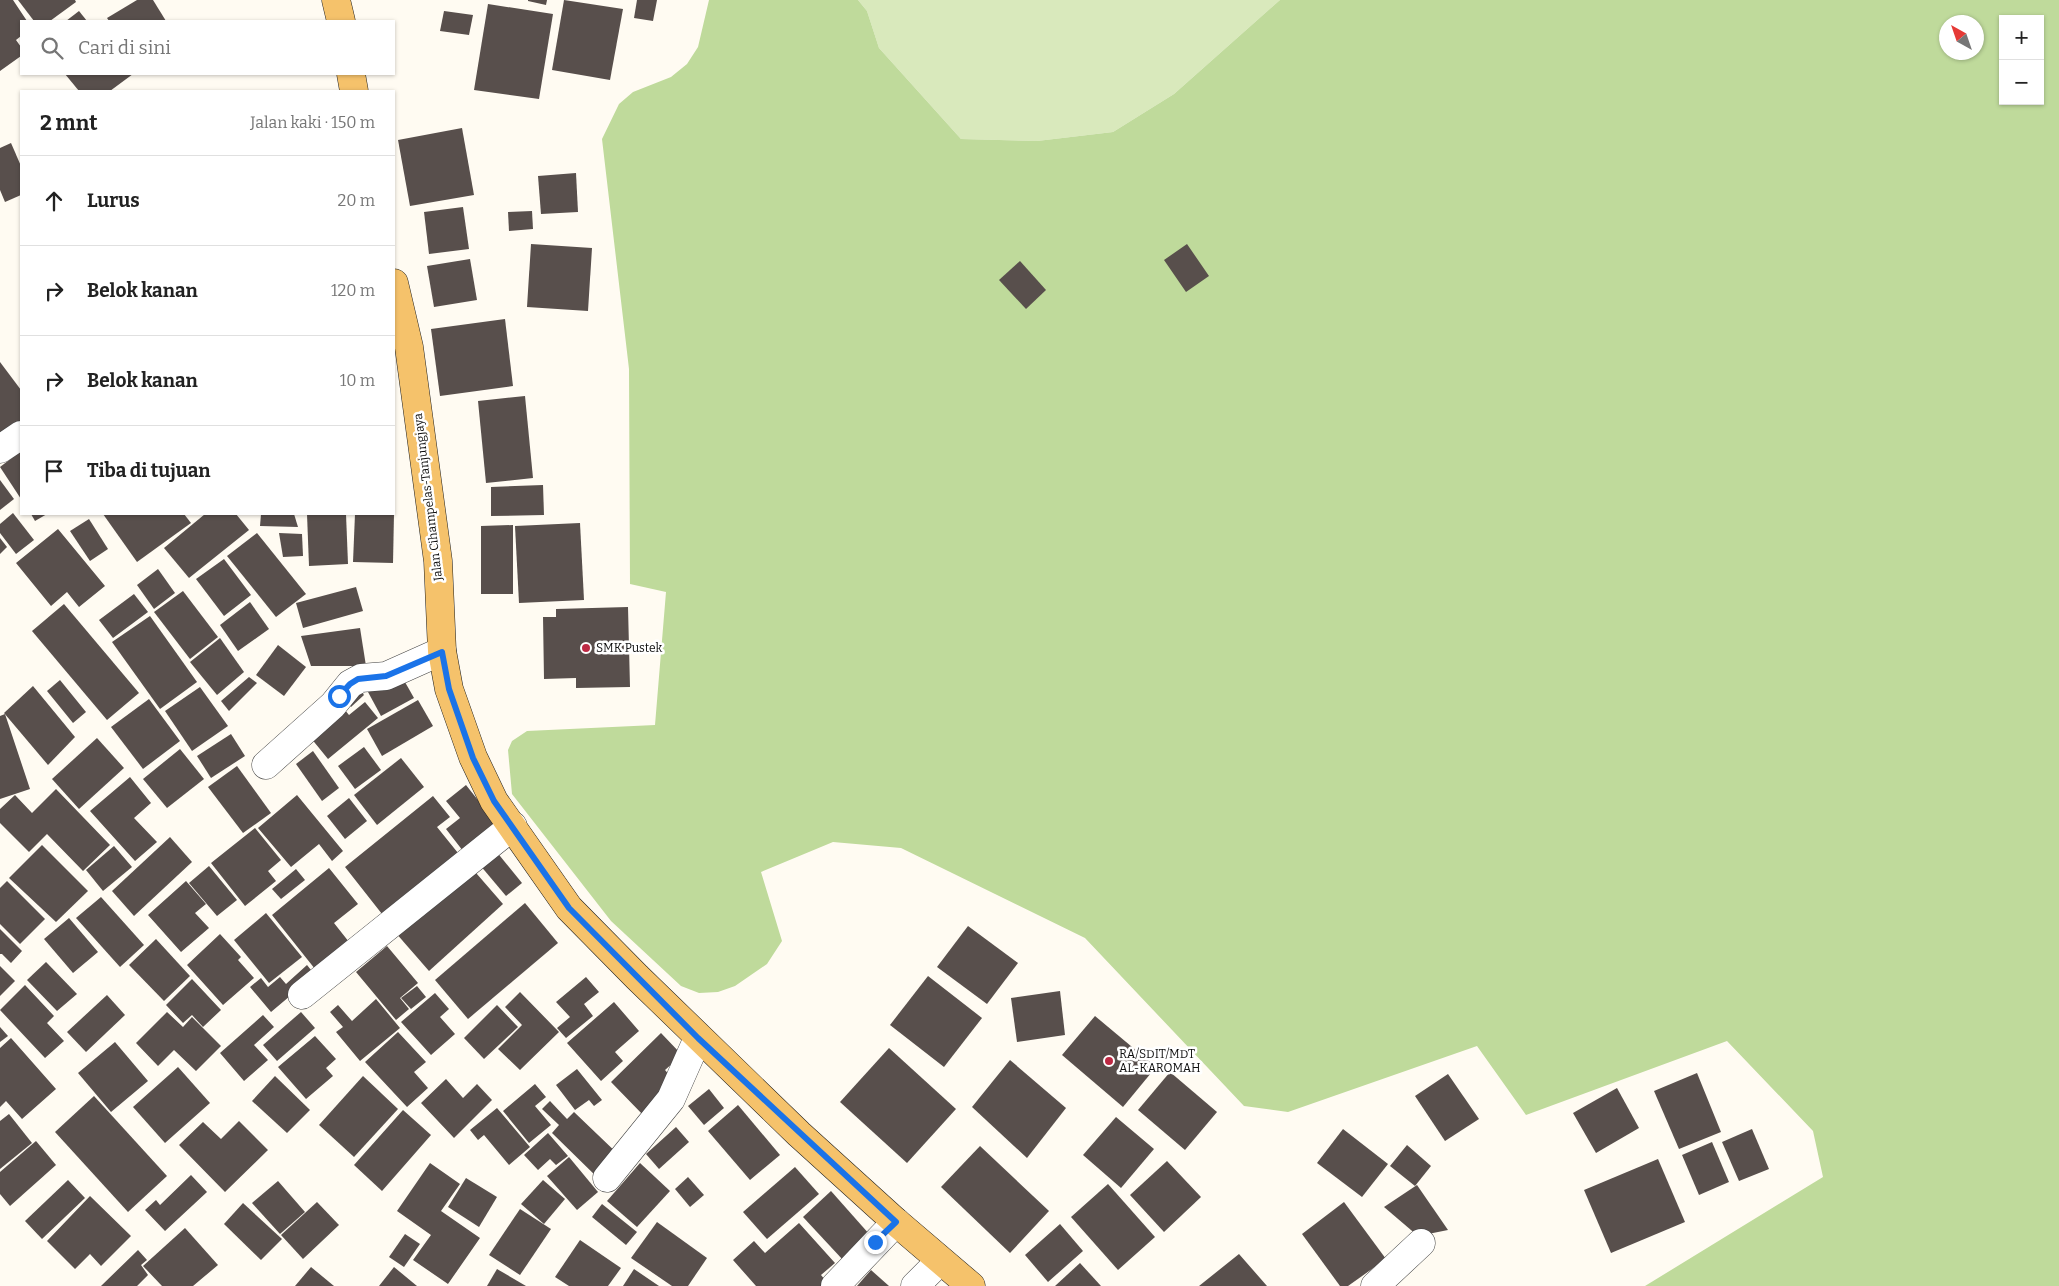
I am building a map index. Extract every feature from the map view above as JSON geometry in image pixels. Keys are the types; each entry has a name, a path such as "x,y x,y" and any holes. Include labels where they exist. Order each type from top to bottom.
{"main road":[{"path":"336,0 341,20"},
{"path":"351,75 354,90"},
{"name":"Jalan Cihampelas-Tanjungjaya","path":"395,287 410,346 438,561 442,652 449,689 473,758 494,801 569,908 698,1038 896,1222 971,1286"}],"street":[{"path":"0,449 20,435"},
{"path":"266,765 333,705 350,684 361,678 386,676 442,652"},
{"path":"302,995 512,826"},
{"path":"607,1178 671,1099 698,1038"},
{"path":"835,1286 896,1222"},
{"path":"1375,1286 1421,1243"},
{"path":"915,1286 940,1261"}],"green space":[{"path":"709,0 858,0 867,11 879,48 961,139 1037,141 1113,132 1174,94 1280,0 2059,0 2059,1286 1645,1286 1823,1177 1813,1131 1727,1041 1526,1115 1477,1046 1288,1112 1244,1106 1085,938 901,848 833,842 761,872 782,941 767,964 735,986 718,992 699,993 681,986 611,921 512,794 508,750 512,741 527,731 655,725 666,592 630,584 629,369 602,139 619,104 633,92 671,77 687,64 698,47"},
{"path":"858,0 1280,0 1174,94 1113,132 1037,141 961,139 879,48 867,11"}],"building":[{"path":"0,0 13,0 26,20 20,20 20,37 16,40 20,46 20,57 0,71"},
{"path":"18,0 75,0 76,2 51,20 33,20"},
{"path":"137,0 153,0 165,20 108,20 107,18"},
{"path":"528,0 547,0 546,5"},
{"path":"564,0 623,9 610,80 552,70"},
{"path":"637,0 657,0 653,21 634,18"},
{"path":"488,4 553,14 539,99 474,90"},
{"path":"79,11 86,20 67,20"},
{"path":"444,11 473,15 469,35 440,31"},
{"path":"66,75 132,75 111,90 78,90"},
{"path":"462,128 474,195 410,206 398,140"},
{"path":"11,143 20,164 20,195 5,202 0,190 0,148"},
{"path":"576,173 578,212 541,214 538,176"},
{"path":"463,207 469,249 429,254 424,212"},
{"path":"532,211 533,229 509,231 508,212"},
{"path":"531,244 592,248 588,311 527,307"},
{"path":"1187,244 1209,276 1186,292 1164,260"},
{"path":"470,259 477,300 434,307 427,266"},
{"path":"1020,261 1046,290 1026,309 999,280"},
{"path":"505,319 513,386 440,396 431,329"},
{"path":"0,362 20,389 20,422 0,437"},
{"path":"525,396 533,478 486,483 478,401"},
{"path":"20,452 20,497 0,467"},
{"path":"0,480 14,499 0,510"},
{"path":"543,485 544,515 491,516 491,487"},
{"path":"13,513 34,540 16,554 0,533 0,524"},
{"path":"32,515 45,515 35,521"},
{"path":"104,515 185,515 191,523 137,562"},
{"path":"204,515 237,515 249,530 189,578 164,548"},
{"path":"261,515 294,515 298,527 260,526"},
{"path":"307,515 346,515 348,564 309,566"},
{"path":"355,515 394,515 393,563 353,562"},
{"path":"89,519 108,549 90,561 70,531"},
{"path":"580,523 584,600 519,603 515,526"},
{"path":"513,525 513,594 481,594 481,526"},
{"path":"58,529 105,586 79,607 67,592 51,606 16,563"},
{"path":"257,533 306,594 276,617 227,556"},
{"path":"279,533 302,534 303,556 283,557"},
{"path":"0,538 7,547 0,554"},
{"path":"224,559 251,595 224,616 196,579"},
{"path":"158,569 175,593 154,609 137,585"},
{"path":"356,587 363,611 303,628 296,603"},
{"path":"183,591 218,637 190,659 154,612"},
{"path":"134,594 148,612 113,638 99,620"},
{"path":"250,602 269,629 238,651 220,625"},
{"path":"64,604 139,693 107,720 32,631"},
{"name":"SMK Pustek","path":"628,607 630,687 576,688 576,678 544,679 543,617 556,617 556,609"},
{"path":"150,616 197,682 160,709 112,642"},
{"path":"360,628 366,666 311,666 301,636"},
{"path":"220,638 244,672 217,695 190,662"},
{"path":"278,645 306,667 284,696 256,675"},
{"path":"401,675 414,698 381,716 368,692"},
{"path":"249,677 257,683 229,711 221,701"},
{"path":"60,680 86,712 73,723 47,691"},
{"path":"356,684 364,695 351,707 342,696"},
{"path":"33,686 75,737 48,765 4,713"},
{"path":"200,687 228,726 192,751 165,711"},
{"path":"149,699 180,741 143,769 111,727"},
{"path":"418,700 433,726 382,756 367,729"},
{"path":"365,702 378,718 328,759 306,732 340,704 349,715"},
{"path":"5,714 30,789 0,799 0,716"},
{"path":"231,734 245,756 211,778 197,756"},
{"path":"97,738 124,768 79,809 52,779"},
{"path":"364,747 381,770 355,789 338,766"},
{"path":"180,749 204,779 167,808 143,779"},
{"path":"313,751 339,788 322,801 296,764"},
{"path":"401,758 424,787 377,825 354,795"},
{"path":"237,766 271,813 243,833 208,787"},
{"path":"130,777 151,803 134,818 157,842 135,861 90,811"},
{"path":"466,785 496,823 463,851 446,829 460,818 446,801"},
{"path":"56,789 110,845 83,871 47,834 29,852 0,823 0,809 15,795 32,813"},
{"path":"297,795 343,851 332,861 319,844 291,867 258,828"},
{"path":"433,796 450,817 437,827 458,853 382,914 345,867"},
{"path":"349,798 367,821 345,839 327,816"},
{"path":"255,828 281,860 268,871 276,881 245,906 211,863"},
{"path":"170,837 192,862 134,916 112,891"},
{"path":"42,845 88,891 56,922 9,878"},
{"path":"491,845 522,883 506,896 474,858"},
{"path":"114,846 132,867 103,891 86,870"},
{"path":"209,866 237,900 217,916 189,883"},
{"path":"470,866 503,904 429,971 395,932"},
{"path":"329,868 358,904 334,923 349,942 315,969 272,915"},
{"path":"296,869 305,880 281,899 272,889"},
{"path":"7,881 45,919 20,944 0,924 0,888"},
{"path":"186,881 206,904 195,913 209,928 181,952 148,915"},
{"path":"101,897 144,945 120,967 76,918"},
{"path":"525,903 558,943 468,1019 435,980"},
{"path":"266,913 302,957 269,983 234,940"},
{"path":"69,918 98,952 73,973 44,939"},
{"path":"968,926 1018,963 987,1004 937,967"},
{"path":"0,929 22,951 11,963 0,954"},
{"path":"220,934 241,957 238,960 254,978 223,1005 187,965"},
{"path":"156,939 190,976 164,1001 129,965"},
{"path":"387,946 418,983 400,998 409,1009 396,1020 356,972"},
{"path":"46,962 77,994 57,1011 27,980"},
{"path":"307,965 315,975 271,1012 250,987 261,978 268,987 280,977 286,984"},
{"path":"0,966 15,981 0,996"},
{"path":"928,976 982,1018 944,1067 890,1025"},
{"path":"586,977 599,992 584,1004 593,1016 566,1038 557,1028 570,1017 556,1002"},
{"path":"192,979 221,1010 203,1027 192,1015 183,1023 166,1005"},
{"path":"25,985 54,1016 47,1023 64,1041 45,1058 0,1010"},
{"path":"417,986 426,997 411,1009 401,998"},
{"path":"1060,991 1065,1035 1017,1042 1011,998"},
{"path":"520,992 559,1032 520,1070 498,1049 522,1025 505,1007"},
{"path":"435,993 449,1009 440,1017 455,1034 431,1055 401,1022"},
{"path":"107,995 125,1015 86,1052 67,1032"},
{"path":"376,999 400,1028 360,1061 336,1032 343,1027 330,1012 338,1005 352,1021"},
{"path":"614,1002 639,1031 615,1052 623,1061 601,1081 567,1043"},
{"path":"497,1005 518,1027 484,1059 464,1038"},
{"path":"167,1012 183,1027 192,1017 221,1046 196,1071 174,1050 158,1066 136,1043"},
{"path":"301,1012 315,1028 277,1061 263,1045"},
{"path":"263,1015 274,1027 254,1045 268,1060 244,1081 220,1053"},
{"name":"RA/SDIT/MDT AL-KAROMAH","path":"1095,1016 1156,1067 1123,1107 1062,1055"},
{"path":"0,1027 8,1036 0,1042"},
{"path":"398,1032 426,1062 414,1072 428,1088 407,1107 365,1062"},
{"path":"661,1033 682,1055 665,1070 677,1084 645,1117 611,1082"},
{"path":"315,1036 336,1059 326,1068 333,1076 306,1099 278,1067"},
{"path":"11,1038 56,1089 22,1119 6,1101 0,1107 0,1048"},
{"path":"115,1042 148,1081 111,1112 78,1073"},
{"path":"889,1048 956,1109 907,1163 840,1102"},
{"path":"1010,1060 1066,1108 1027,1158 972,1107"},
{"path":"178,1067 210,1103 165,1143 133,1107"},
{"path":"577,1069 602,1100 594,1106 589,1100 575,1110 556,1085"},
{"name":"RA/SDIT/MDT AL-KAROMAH","path":"1170,1072 1217,1112 1185,1150 1138,1110"},
{"path":"1697,1073 1721,1132 1679,1149 1654,1091"},
{"path":"1448,1074 1479,1119 1445,1141 1415,1096"},
{"path":"275,1076 310,1110 287,1133 252,1101"},
{"path":"363,1076 398,1109 354,1157 319,1125"},
{"path":"446,1079 463,1098 477,1084 492,1100 454,1138 421,1103"},
{"path":"535,1084 546,1097 535,1106 551,1125 529,1143 503,1111"},
{"path":"1617,1088 1639,1128 1596,1153 1573,1113"},
{"path":"709,1089 724,1108 704,1125 688,1106"},
{"path":"94,1096 167,1176 128,1212 55,1132"},
{"path":"550,1101 567,1119 574,1112 621,1157 601,1181 552,1133 559,1125 542,1109"},
{"path":"738,1105 780,1155 750,1180 708,1131"},
{"path":"497,1108 530,1147 509,1165 484,1135 478,1140 470,1130"},
{"path":"403,1110 431,1135 382,1191 354,1165"},
{"path":"9,1114 32,1143 0,1169 0,1121"},
{"path":"1116,1117 1154,1149 1121,1188 1083,1155"},
{"path":"239,1121 268,1150 225,1192 179,1145 203,1122 221,1139"},
{"path":"676,1127 689,1142 659,1169 646,1154"},
{"path":"1343,1129 1388,1164 1362,1197 1317,1163"},
{"path":"1752,1129 1769,1169 1739,1181 1722,1142"},
{"path":"548,1133 568,1156 556,1165 550,1159 538,1170 524,1155"},
{"path":"36,1141 56,1165 10,1206 0,1194 0,1172"},
{"path":"1712,1142 1729,1182 1699,1195 1682,1155"},
{"path":"1407,1145 1431,1166 1415,1186 1390,1166"},
{"path":"980,1146 1049,1211 1010,1253 941,1187"},
{"path":"569,1157 598,1192 577,1210 547,1176"},
{"path":"1658,1159 1685,1222 1611,1253 1584,1190"},
{"path":"1167,1161 1201,1197 1164,1232 1130,1195"},
{"path":"430,1163 460,1184 441,1211 480,1238 448,1284 413,1260 431,1235 397,1211"},
{"path":"640,1163 670,1191 637,1227 607,1201"},
{"path":"795,1167 819,1194 767,1239 743,1212"},
{"path":"191,1175 207,1192 165,1231 145,1210 156,1200 160,1205"},
{"path":"688,1177 704,1195 690,1207 675,1189"},
{"path":"466,1178 497,1197 479,1227 448,1207"},
{"path":"68,1180 85,1198 42,1239 25,1221"},
{"path":"543,1180 565,1199 544,1224 521,1204"},
{"path":"278,1181 305,1212 280,1234 252,1203"},
{"path":"1108,1184 1155,1237 1118,1270 1071,1217"},
{"path":"1417,1185 1448,1230 1418,1236 1384,1207"},
{"path":"831,1191 870,1235 843,1260 803,1217"},
{"path":"90,1196 131,1236 101,1266 90,1254 75,1269 47,1241"},
{"path":"317,1202 339,1225 303,1259 281,1235"},
{"path":"1344,1202 1386,1259 1348,1286 1340,1286 1302,1234"},
{"path":"243,1203 282,1239 261,1260 224,1224"},
{"path":"602,1204 637,1232 626,1245 592,1217"},
{"path":"520,1209 551,1229 520,1275 489,1255"},
{"path":"657,1222 707,1258 688,1286 672,1286 631,1258"},
{"path":"799,1223 835,1263 821,1275 830,1286 756,1286 733,1260 754,1241 765,1253"},
{"path":"1060,1224 1083,1251 1048,1282 1025,1255"},
{"path":"185,1228 218,1265 193,1286 162,1286 143,1266"},
{"path":"405,1234 420,1244 404,1267 389,1257"},
{"path":"580,1240 621,1268 608,1286 569,1286 555,1277"},
{"path":"138,1250 147,1260 141,1265 148,1275 137,1286 101,1286"},
{"path":"1239,1254 1267,1286 1199,1286"},
{"path":"1080,1263 1101,1286 1055,1286"},
{"path":"311,1267 334,1286 295,1286"},
{"path":"394,1267 417,1286 379,1286"},
{"path":"497,1269 526,1286 487,1286"},
{"path":"634,1269 659,1286 623,1286"},
{"path":"871,1270 889,1286 857,1286"}],"place":[{"name":"SMK Pustek","path":"586,648"},
{"name":"RA/SDIT/MDT AL-KAROMAH","path":"1109,1061"}],"route":[{"path":"339,696 350,684 358,679 386,676 442,652 449,689 473,758 494,801 569,908 698,1038 799,1134 896,1222 875,1242"}]}
